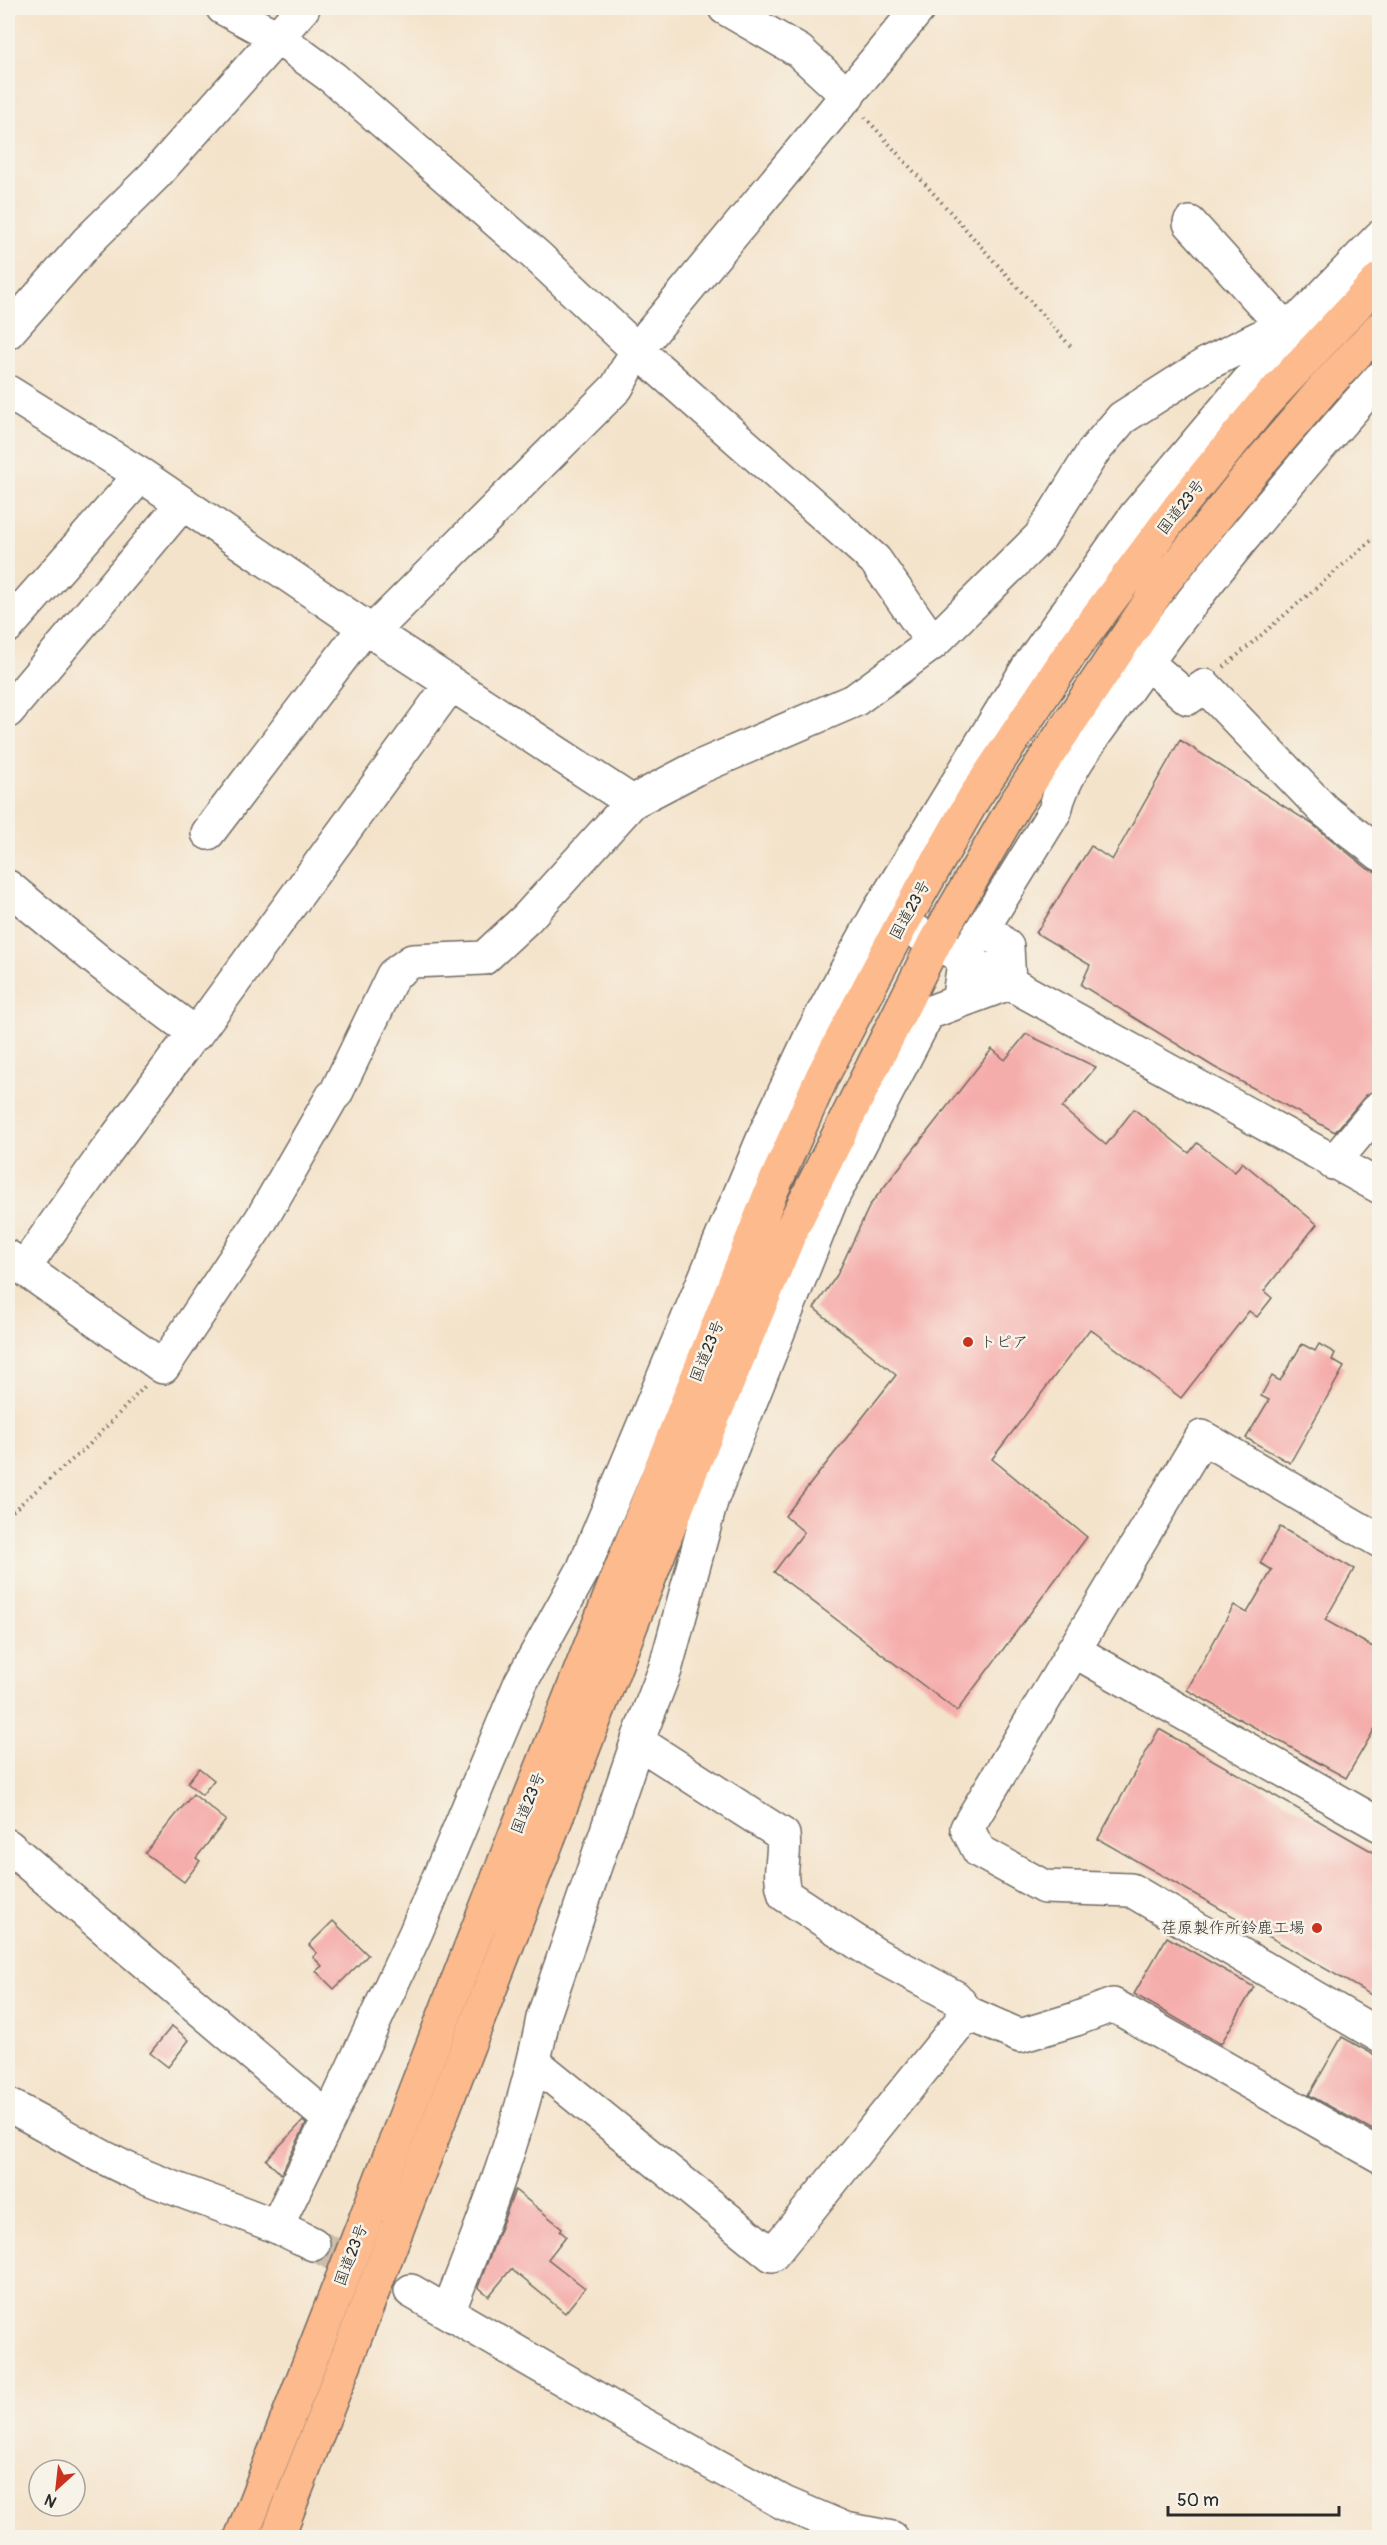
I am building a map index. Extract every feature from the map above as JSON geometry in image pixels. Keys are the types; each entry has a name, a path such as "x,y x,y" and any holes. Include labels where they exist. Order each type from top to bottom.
{"highway":[{"name":"国道23号","path":"241,2538 475,1936 771,1192 822,1077 902,924 974,798 1074,648 1181,505 1261,407 1380,279"},
{"name":"国道23号","path":"277,2538 690,1473 792,1228 935,942 1046,785 1160,586 1251,473 1324,388 1380,328"}],"street":[{"path":"223,8 277,37 333,78 538,257 637,350 874,560 933,643"},
{"path":"8,332 88,240 155,175 303,8"},
{"path":"725,8 799,51 848,96"},
{"path":"208,833 368,629 617,387 637,350 919,8"},
{"path":"1190,223 1293,321"},
{"path":"278,2225 416,1932 521,1682 583,1570 766,1132 811,1036 879,911 1029,666 1136,515 1293,321 1380,237"},
{"path":"451,684 195,1034 105,1153 16,1263 163,1367 261,1220 336,1093 393,975 412,961 484,958 527,918 632,802 695,769 855,700 933,643 1040,537 1093,452 1122,418 1208,363 1293,321"},
{"path":"958,1002 965,957 1055,811 1046,785 1295,473 1380,378"},
{"path":"8,392 141,475 368,629 632,802"},
{"path":"8,626 141,475"},
{"path":"8,711 183,503"},
{"path":"1146,662 1188,698 1205,686 1324,810 1380,854"},
{"path":"8,887 102,964 195,1034"},
{"path":"902,924 1333,1163 1380,1186"},
{"path":"984,926 1007,947 1009,983"},
{"path":"448,2312 482,2224 535,2063 543,2018 665,1670 712,1498 830,1202 928,1013 1009,983"},
{"path":"1333,1163 1380,1107"},
{"path":"1380,1541 1202,1437 968,1827 979,1851 1044,1887 1131,1890 1380,2036"},
{"path":"1073,1650 1375,1812"},
{"path":"638,1742 783,1835 785,1850 780,1876 785,1894 875,1954 955,1997 968,2013 1020,2036 1113,2005 1380,2156"},
{"path":"8,1846 329,2119"},
{"path":"535,2063 772,2255 968,2013"},
{"path":"8,2105 131,2171 196,2198 278,2225 313,2244"},
{"path":"411,2291 618,2411 784,2503 845,2529 892,2538"}],"path":[{"path":"848,96 937,199 1072,348"},
{"path":"1205,686 1380,533"},
{"path":"8,1515 88,1446 163,1367"}],"building":[{"path":"1180,740 1312,824 1368,869 1380,873 1380,1089 1366,1095 1335,1132 1214,1067 1081,985 1090,965 1036,933 1091,846 1112,860"},
{"name":"トピア","path":"1026,1034 1096,1067 1062,1108 1106,1145 1134,1109 1189,1153 1197,1143 1235,1172 1242,1162 1317,1224 1264,1291 1272,1298 1257,1317 1249,1311 1181,1398 1090,1329 992,1459 1087,1537 957,1711 774,1572 804,1532 785,1516 896,1375 814,1308 837,1275 870,1205 992,1049 1005,1060"},
{"path":"1302,1344 1315,1351 1319,1344 1335,1353 1332,1360 1344,1367 1290,1463 1246,1438 1269,1400 1261,1396 1272,1376 1280,1381"},
{"path":"1280,1527 1354,1569 1325,1620 1380,1651 1380,1720 1346,1778 1187,1690 1234,1605 1247,1613 1272,1570 1260,1563"},
{"name":"荏原製作所鈴鹿工場","path":"1159,1729 1380,1856 1380,2000 1098,1839"},
{"path":"199,1768 214,1780 202,1795 187,1783"},
{"path":"193,1794 226,1820 196,1858 200,1861 184,1882 145,1853"},
{"path":"333,1921 368,1955 334,1989 316,1971 322,1966 313,1957 317,1953 309,1945"},
{"path":"1167,1937 1254,1987 1221,2044 1134,1994"},
{"path":"172,2026 189,2040 168,2067 150,2053"},
{"path":"1342,2037 1380,2058 1380,2134 1309,2095"},
{"path":"303,2121 306,2124 281,2174 266,2160"},
{"path":"515,2190 562,2228 560,2231 566,2236 548,2259 585,2288 565,2313 511,2269 489,2296 478,2287"}],"tunnel":[{"path":"313,2244 411,2291"}],"place":[{"name":"トピア","path":"968,1342"},
{"name":"荏原製作所鈴鹿工場","path":"1317,1928"}]}
